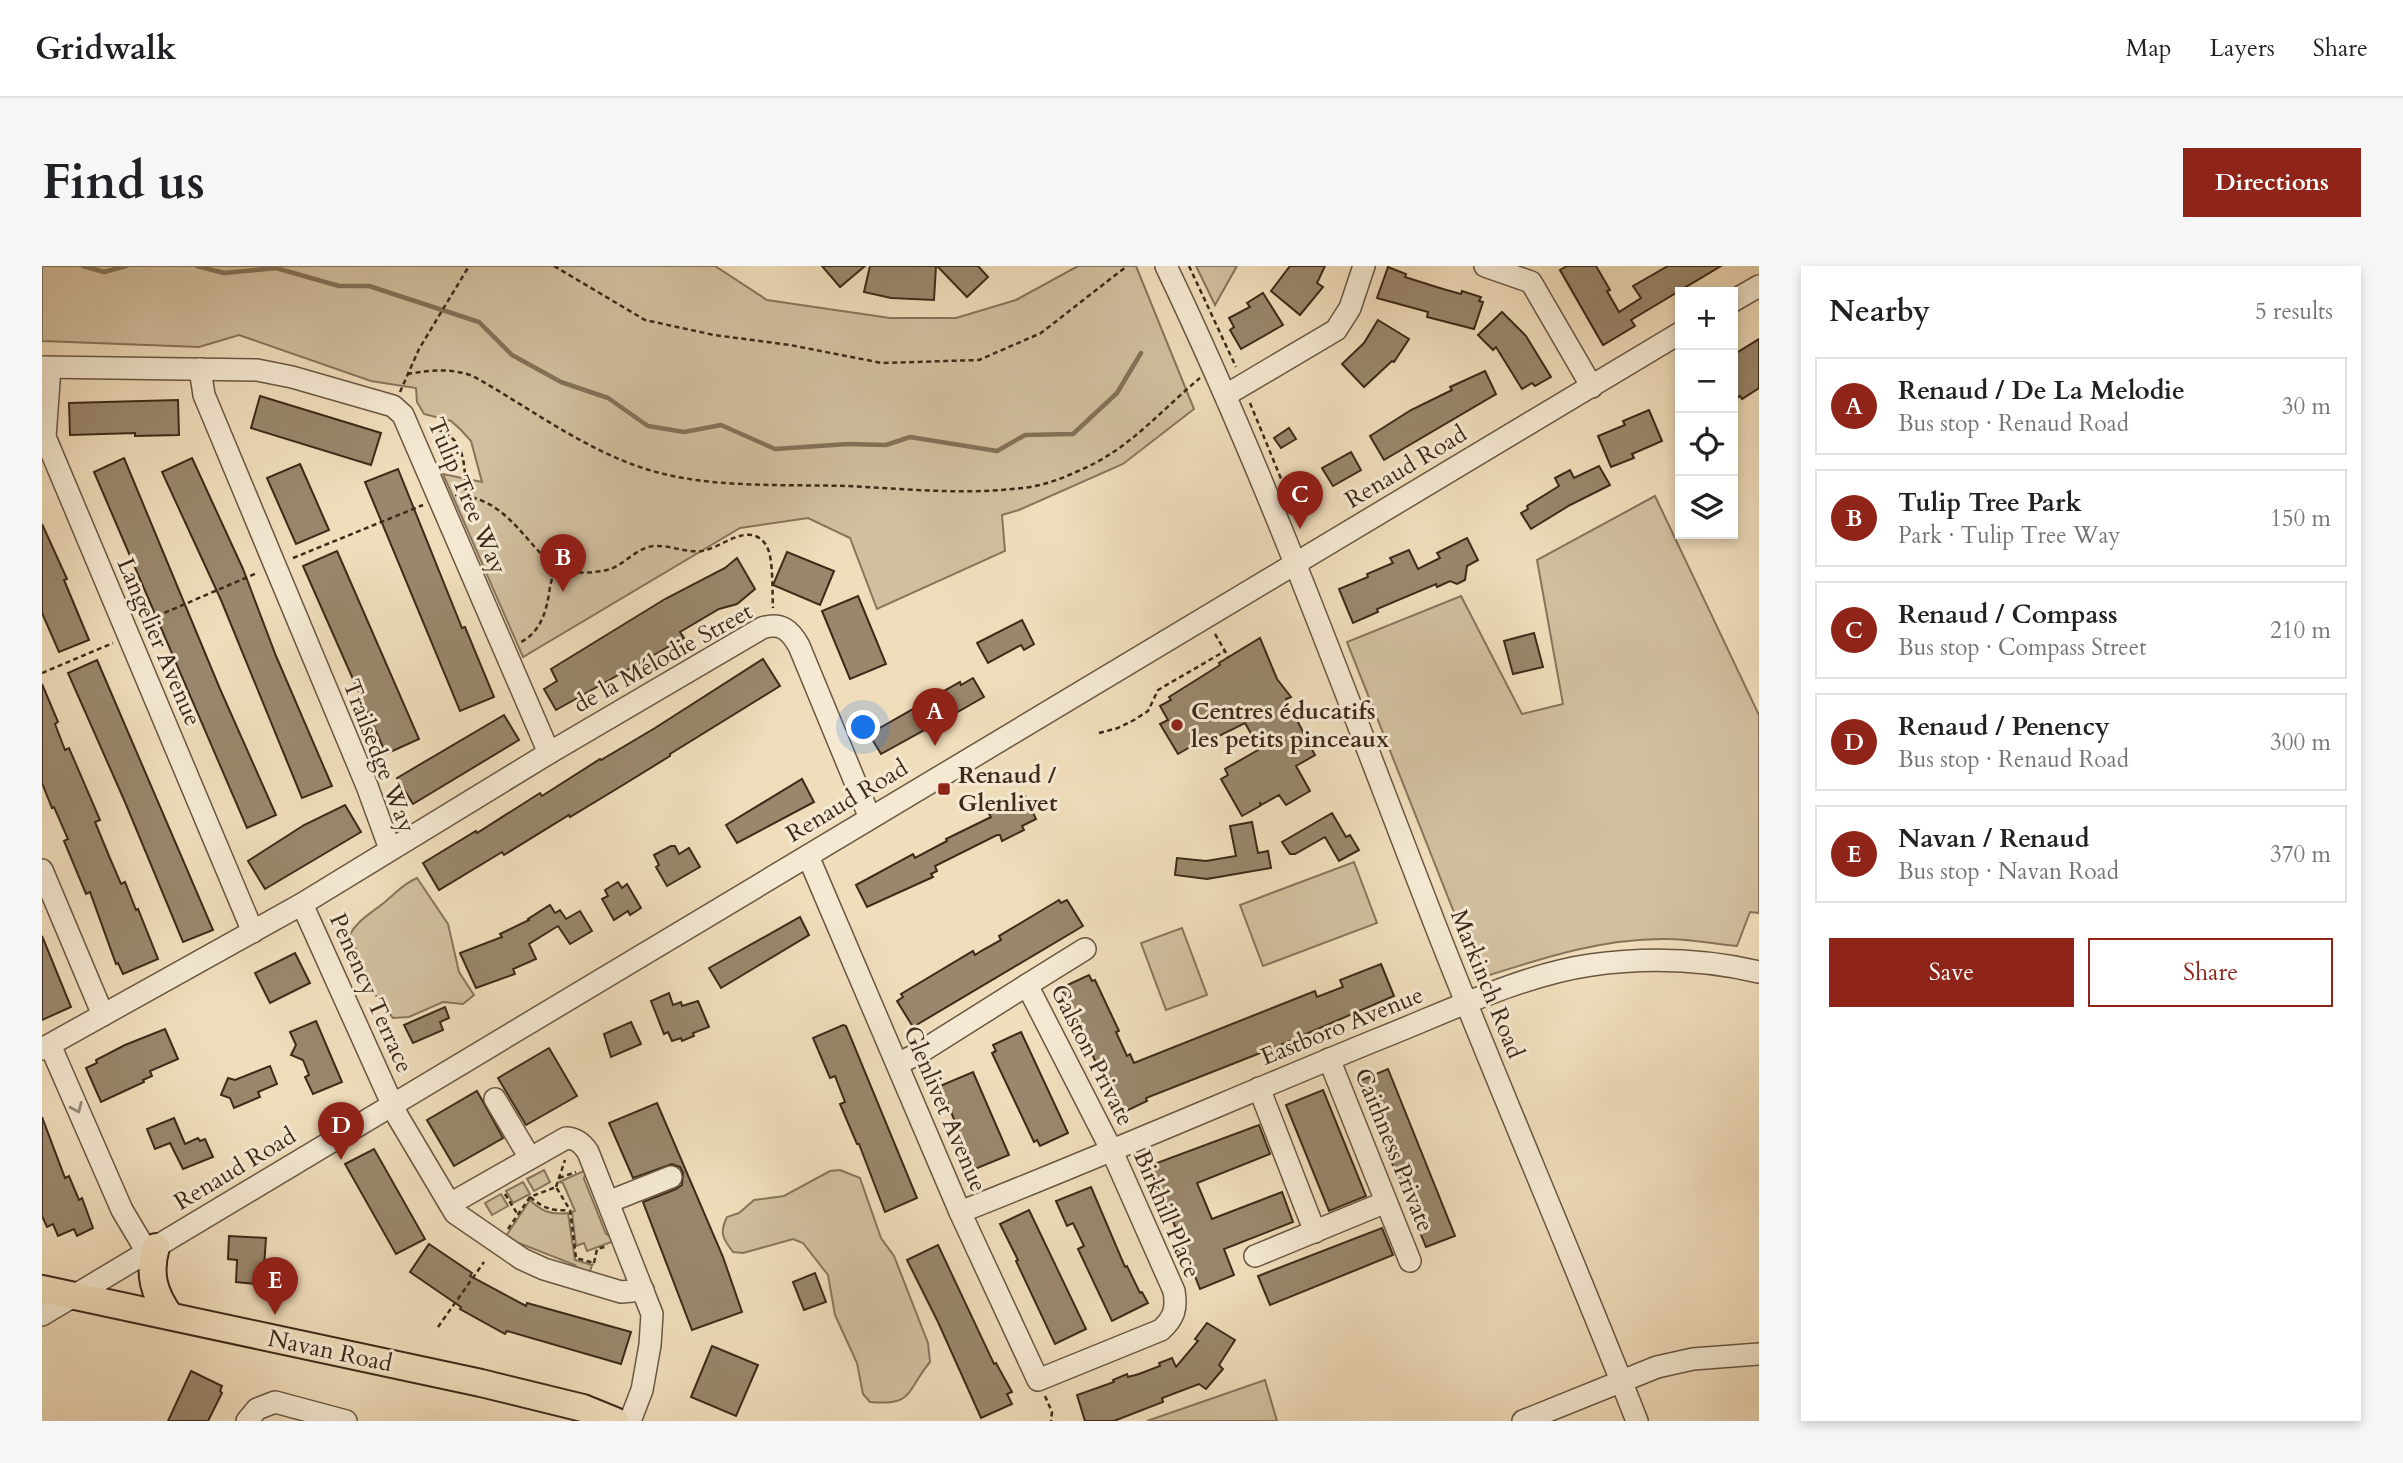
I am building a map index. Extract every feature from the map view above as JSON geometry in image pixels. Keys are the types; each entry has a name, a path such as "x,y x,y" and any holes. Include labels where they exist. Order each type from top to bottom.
{"main road":[{"path":"151,1250 153,1286 170,1316"},
{"name":"Navan Road","path":"42,1289 481,1383 583,1408 615,1421"}],"street":[{"name":"Markinch Road","path":"1166,266 1226,395 1466,1004 1637,1421"},
{"path":"1226,395 1336,330 1350,308 1364,266"},
{"path":"1485,266 1528,272 1531,282 1592,387"},
{"path":"1738,299 1759,286"},
{"name":"Renaud Road","path":"42,1315 1675,336"},
{"path":"46,368 200,369"},
{"name":"Langelier Avenue","path":"46,368 45,437 253,932"},
{"name":"Tulip Tree Way","path":"200,369 268,372 292,377 393,406 403,415 548,753"},
{"name":"Trailsedge Way","path":"151,1250 122,1210 46,1047 302,904 390,849 367,786 204,395 200,369"},
{"name":"de la Mélodie Street","path":"390,849 548,753 771,625 781,626 791,633 799,646 870,818"},
{"name":"Glenlivet Avenue","path":"808,856 960,1212 1038,1380"},
{"path":"42,870 103,1015"},
{"name":"Penency Terrace","path":"302,904 392,1104 454,1213 522,1259 544,1269 621,1292 643,1290"},
{"name":"Galston Private","path":"898,1064 1085,949"},
{"name":"Eastboro Avenue","path":"960,1212 1329,1059 1537,978 1590,965 1670,959 1724,964 1759,972"},
{"name":"Galston Private","path":"1027,985 1111,1149"},
{"name":"Caithness Private","path":"1329,1059 1410,1261"},
{"path":"1259,1088 1315,1231"},
{"path":"495,1099 530,1158"},
{"path":"450,1205 566,1138 582,1143 588,1152 652,1314 642,1390 630,1421"},
{"name":"Birkhill Place","path":"1038,1380 1161,1330 1174,1313 1174,1292 1111,1149"},
{"path":"608,1202 671,1177"},
{"path":"1255,1256 1386,1202"},
{"path":"1523,1421 1657,1367 1693,1359 1759,1354"},
{"path":"247,1421 257,1409 275,1402 346,1421"}],"path":[{"path":"393,406 419,349 469,266"},
{"path":"554,266 645,320 713,335 790,345 881,363 979,360 1041,333 1126,266"},
{"path":"407,374 444,370 473,376 599,450 649,470 686,478 729,482 982,491 1026,488 1080,471 1138,434 1198,379 1214,369"},
{"path":"410,430 430,427 445,432 457,442 464,459 466,495"},
{"path":"42,673 117,641 135,626 451,495 466,495 489,502 507,514 545,559 553,573 546,613 530,637 506,652"},
{"path":"553,573 608,570 639,551 653,546 702,551 736,536 748,535 759,538 767,546 773,610"},
{"path":"1213,631 1229,658"},
{"path":"1099,733 1118,728 1148,711 1158,690 1225,651"},
{"path":"566,1158 556,1187 570,1210 576,1258 594,1263"},
{"path":"559,1178 577,1171"},
{"path":"502,1238 530,1197 556,1187"},
{"path":"505,1195 518,1215"},
{"path":"530,1197 553,1211 570,1210"},
{"path":"591,1275 597,1250 615,1243"},
{"path":"438,1327 484,1262"},
{"path":"1038,1380 1052,1412 1051,1421"}],"shaded area":[{"path":"42,266 715,266 767,300 890,318 956,318 1016,300 1078,266 1136,266 1194,409 1123,464 1002,515 1005,551 877,609 850,538 808,518 740,528 523,657 443,474 482,482 471,441 451,421 424,414 417,402 416,388 371,381 239,335 199,347 42,341"},
{"path":"1196,266 1237,266 1215,305"},
{"path":"1655,496 1759,715 1759,913 1750,912 1737,946 1675,939 1618,942 1571,951 1480,978 1347,642 1461,596 1522,714 1563,704 1537,560"},
{"path":"1354,862 1377,923 1263,966 1240,905"},
{"path":"417,878 448,924 459,972 474,995 463,1004 443,1002 409,1017 393,1018 371,989 349,936 366,917"},
{"path":"1182,928 1207,995 1166,1010 1141,943"},
{"path":"544,1170 550,1182 534,1191 527,1179"},
{"path":"586,1170 584,1179 606,1234 614,1238 614,1241 587,1251 584,1243 576,1246 572,1212 575,1211 563,1183 559,1182"},
{"path":"840,1170 860,1178 881,1238 894,1256 928,1343 930,1362 908,1394 895,1402 870,1402 863,1394 857,1363 835,1315 828,1275 803,1243 793,1239 743,1253 733,1252 723,1236 727,1217 739,1213 754,1200 784,1196 830,1171"},
{"path":"523,1182 530,1194 513,1203 506,1191"},
{"path":"501,1194 508,1206 492,1215 485,1203"},
{"path":"530,1200 547,1212 568,1213 575,1260 592,1265 589,1275 580,1272 575,1265 519,1243 511,1245 504,1239"},
{"path":"1265,1380 1277,1421 1147,1421"}],"building":[{"path":"822,266 865,266 840,287"},
{"path":"870,266 936,266 934,300 891,298 864,292"},
{"path":"937,266 978,266 988,277 967,297"},
{"path":"1290,266 1325,266 1317,283 1323,287 1300,315 1271,291"},
{"path":"1567,266 1596,266 1619,312 1641,298 1633,286 1668,266 1721,266 1686,287 1675,287 1675,294 1631,320 1635,326 1603,345 1560,270"},
{"path":"1388,267 1406,274 1405,277 1461,294 1462,291 1481,297 1479,301 1483,302 1474,329 1427,317 1428,312 1377,298"},
{"path":"1263,293 1283,325 1241,349 1230,330 1234,327 1229,318 1250,307 1247,303"},
{"path":"1502,312 1526,336 1551,377 1535,386 1532,383 1522,389 1496,347 1493,350 1478,335"},
{"path":"1378,320 1409,339 1394,362 1364,387 1342,364 1364,343"},
{"path":"1759,339 1759,388 1742,399 1738,397 1738,352"},
{"path":"1485,371 1496,394 1384,460 1370,436 1411,410 1452,390 1450,387"},
{"path":"260,396 381,433 371,465 251,428"},
{"path":"178,400 179,435 70,435 69,403"},
{"path":"1649,410 1662,441 1632,454 1634,458 1611,467 1598,436 1625,425 1623,421"},
{"path":"1289,428 1296,439 1281,448 1274,438"},
{"path":"1351,452 1361,470 1333,486 1322,468"},
{"path":"124,458 220,689 276,815 247,828 94,472"},
{"path":"192,458 243,569 276,656 332,786 302,798 221,600 162,472"},
{"path":"300,464 329,530 296,544 267,478"},
{"path":"1599,466 1610,485 1531,529 1521,513 1528,509 1527,506 1559,486 1555,478 1570,470 1574,478"},
{"path":"398,469 462,628 465,627 494,697 460,711 365,482"},
{"path":"42,524 67,579 64,580 89,640 59,652 42,613"},
{"path":"1467,538 1478,560 1467,566 1465,580 1457,584 1450,581 1437,587 1436,584 1377,609 1378,612 1353,623 1339,589 1368,577 1367,574 1393,563 1390,558 1409,550 1418,569 1440,558 1437,553"},
{"path":"337,551 419,739 386,754 303,566"},
{"path":"787,552 834,571 820,605 773,585"},
{"path":"737,558 755,589 737,604 719,609 680,632 684,638 556,710 544,689 557,681 551,669 665,599 725,568"},
{"path":"858,596 886,664 850,679 822,611"},
{"path":"1022,620 1034,644 1024,650 1021,645 988,663 977,643"},
{"path":"1534,633 1543,667 1513,674 1504,641"},
{"path":"1260,638 1277,679 1291,697 1286,699 1315,755 1296,766 1310,791 1286,805 1279,795 1261,805 1260,802 1260,806 1242,816 1221,779 1228,775 1225,769 1258,750 1245,723 1213,739 1211,735 1178,754 1160,724 1168,720 1160,706 1171,700 1169,697 1220,665 1219,663"},
{"path":"763,659 780,686 570,817 569,815 504,855 502,852 439,890 423,863 540,793 542,796"},
{"path":"97,660 213,930 183,942 68,673"},
{"path":"973,678 984,697 949,717 937,695"},
{"path":"42,684 58,722 55,724 65,750 69,748 100,820 95,822 109,856 121,884 125,882 136,910 138,909 158,959 123,974 118,963 116,964 90,892 86,894 64,841 68,839 42,783"},
{"path":"915,708 926,729 881,754 869,734"},
{"path":"504,715 519,740 413,804 397,778"},
{"path":"802,779 814,802 737,843 726,825"},
{"path":"1025,796 1036,819 1022,826 1024,830 1002,841 1000,835 997,835 935,866 937,871 931,874 933,877 867,907 856,885 913,854 915,858"},
{"path":"345,805 361,832 265,889 248,861 304,825"},
{"path":"1332,813 1346,837 1350,835 1359,850 1339,861 1325,837 1295,854 1290,854 1282,842"},
{"path":"1252,822 1258,853 1268,851 1271,868 1207,879 1175,875 1177,858 1206,861 1236,856 1230,826"},
{"path":"675,846 679,854 689,848 700,867 667,886 656,867 659,865 654,855"},
{"path":"618,882 622,888 627,884 641,908 630,915 628,911 614,920 602,899 608,896 605,890"},
{"path":"1059,900 1061,903 1067,900 1083,926 913,1027 897,1001 903,997 901,994 973,951 975,955 1001,940 999,936"},
{"path":"550,905 555,913 560,910 566,919 580,911 592,931 570,944 558,926 529,944 536,959 513,969 515,974 476,988 460,953 502,937 500,934 529,920"},
{"path":"800,917 809,935 721,988 709,968"},
{"path":"42,936 71,1007 42,1020"},
{"path":"295,953 310,983 270,1003 255,973"},
{"path":"1381,964 1394,996 1278,1046 1146,1098 1147,1101 1120,1114 1061,988 1089,975 1092,981 1095,980 1119,1031 1116,1032 1127,1056 1130,1054 1134,1063 1315,991 1317,997 1343,987 1340,980"},
{"path":"669,993 673,1005 681,1002 682,1006 698,1001 709,1027 682,1041 681,1038 672,1041 668,1032 664,1034 651,1001"},
{"path":"445,1007 449,1018 440,1022 443,1030 413,1043 404,1025"},
{"path":"316,1021 342,1082 313,1094 305,1077 309,1075 303,1060 291,1055 296,1045 290,1032"},
{"path":"631,1022 641,1044 611,1057 604,1034"},
{"path":"846,1026 917,1198 885,1212 859,1144 840,1104 845,1102 835,1076 830,1078 813,1038"},
{"path":"165,1029 178,1059 150,1071 152,1076 143,1080 144,1082 101,1102 86,1068 125,1045"},
{"path":"1021,1032 1068,1133 1040,1146 1037,1140 1034,1142 992,1053 996,1051 993,1045"},
{"path":"549,1048 577,1096 526,1125 498,1078"},
{"path":"270,1066 277,1084 258,1092 260,1097 234,1108 230,1098 221,1095 228,1078 235,1080"},
{"path":"1388,1069 1455,1236 1426,1247 1359,1081"},
{"path":"973,1072 1009,1155 975,1169 940,1086"},
{"path":"1323,1090 1366,1196 1329,1211 1286,1105"},
{"path":"477,1091 503,1138 454,1166 427,1120"},
{"path":"657,1103 723,1257 742,1312 692,1330 643,1202 682,1185 683,1173 680,1167 672,1164 633,1178 609,1123"},
{"path":"42,1117 65,1178 69,1176 79,1200 82,1198 93,1228 77,1236 74,1229 58,1236 53,1224 47,1227 42,1216"},
{"path":"174,1118 185,1144 198,1138 200,1141 205,1139 213,1157 183,1169 170,1143 155,1149 147,1129"},
{"path":"1259,1125 1270,1154 1197,1183 1212,1219 1282,1192 1293,1222 1224,1249 1234,1275 1200,1289 1162,1194 1157,1196 1146,1167"},
{"path":"374,1149 425,1239 396,1254 345,1164"},
{"path":"1091,1187 1125,1267 1127,1266 1148,1303 1112,1321 1078,1249 1084,1246 1073,1223 1067,1226 1056,1201"},
{"path":"1029,1210 1086,1329 1055,1344 1000,1224"},
{"path":"1382,1228 1393,1255 1270,1305 1258,1276"},
{"path":"229,1236 266,1238 263,1281 257,1281 256,1284 236,1282 237,1260 228,1259"},
{"path":"429,1244 472,1273 470,1276 526,1306 527,1303 631,1332 621,1364 507,1331 505,1334 460,1309 461,1307 410,1272"},
{"path":"938,1245 994,1364 996,1363 1012,1392 1007,1394 1012,1404 981,1418 907,1260"},
{"path":"815,1273 826,1302 804,1310 793,1282"},
{"path":"1207,1323 1235,1340 1219,1365 1223,1369 1206,1389 1199,1384 1162,1398 1163,1402 1114,1421 1085,1421 1077,1395 1114,1382 1113,1380 1127,1374 1128,1377 1160,1366 1159,1363 1172,1358 1176,1367 1198,1341 1195,1339"},
{"path":"712,1346 758,1365 736,1416 691,1397"},
{"path":"191,1371 222,1386 222,1393 208,1421 168,1421"}],"waterway":[{"path":"83,266 104,272 126,266"},
{"path":"197,266 224,273 276,268 339,286 369,286 479,322 512,355 561,382 608,398 648,426 684,432 721,425 775,449 848,444 886,445 910,437 997,451 1025,435 1073,434 1117,393 1141,353"}],"place":[{"name":"Renaud / Compass","path":"1300,529"},
{"name":"Tulip Tree Park","path":"563,592"},
{"name":"Centres éducatifs les petits pinceaux","path":"1177,725"},
{"name":"Renaud / De La Melodie","path":"935,746"},
{"name":"Renaud / Glenlivet","path":"944,789"},
{"name":"Renaud / Penency","path":"341,1160"},
{"name":"Navan / Renaud","path":"275,1315"}]}
